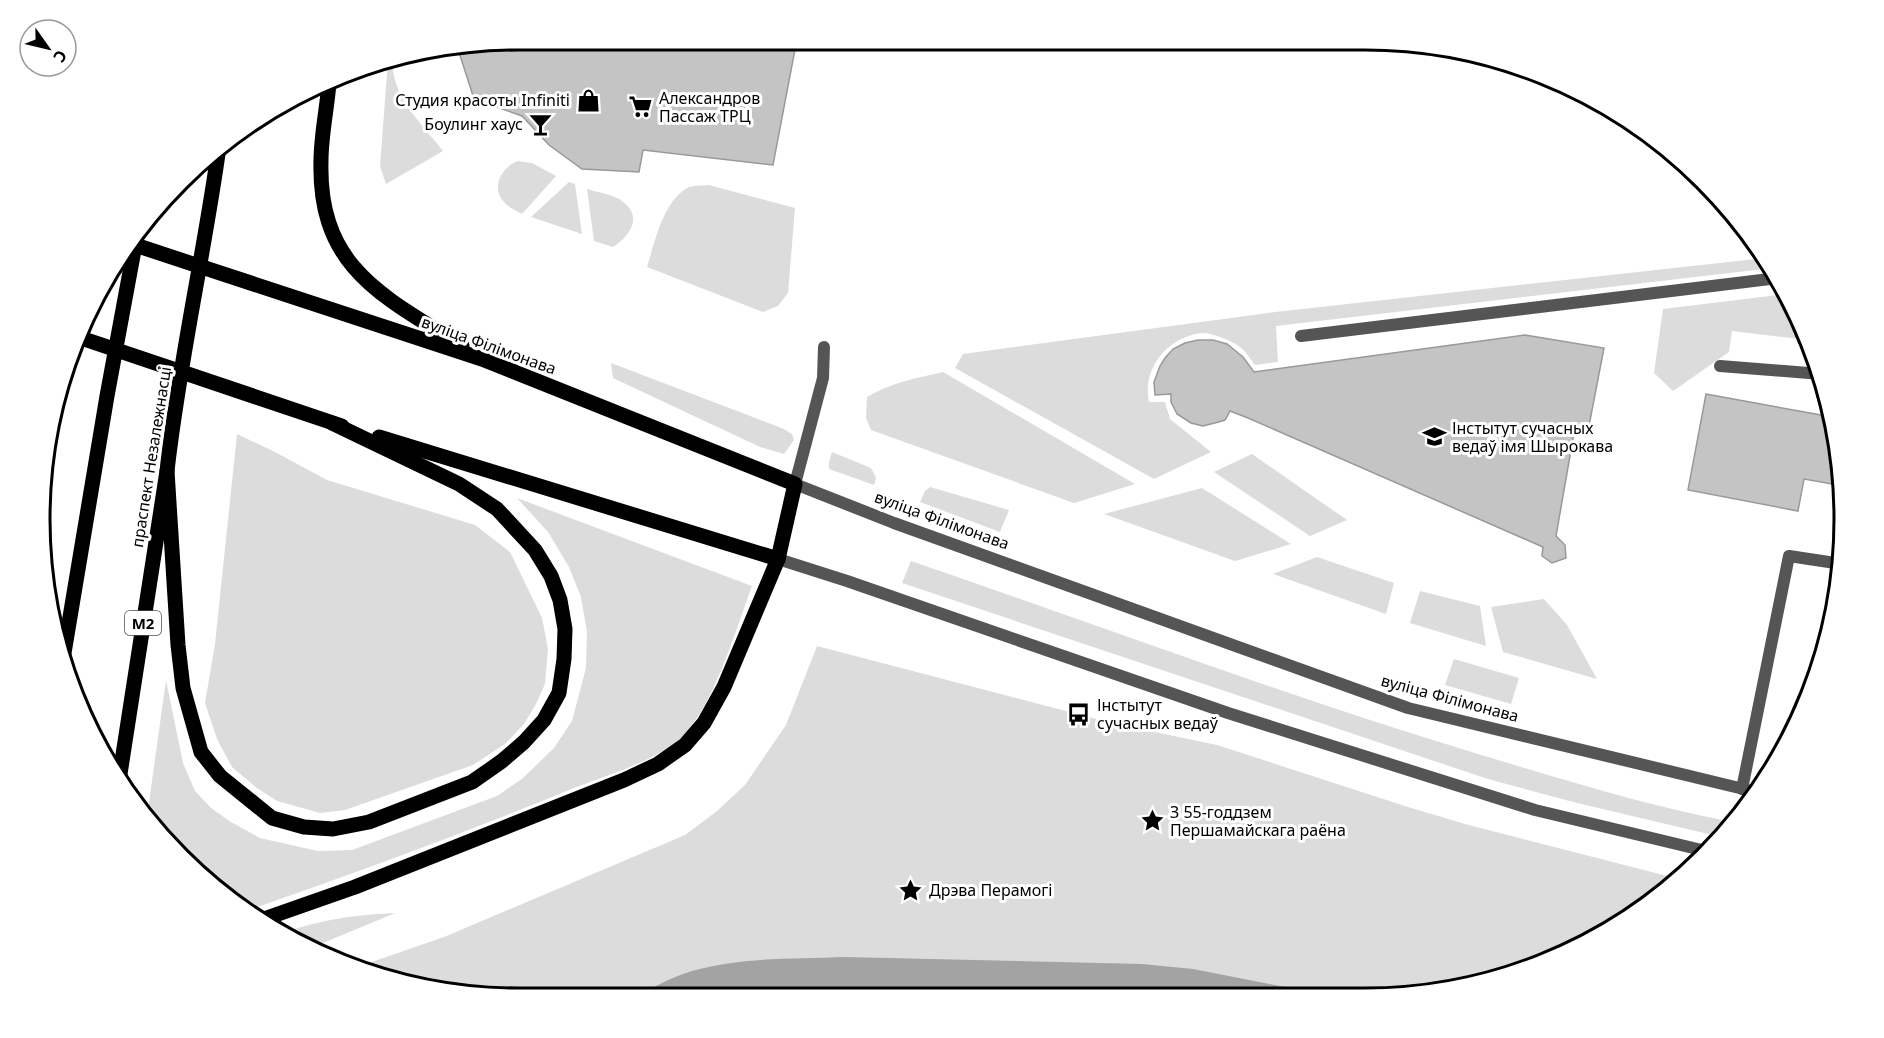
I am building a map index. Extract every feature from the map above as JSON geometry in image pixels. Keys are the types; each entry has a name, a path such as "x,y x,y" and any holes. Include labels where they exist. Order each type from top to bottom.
{"main road":[{"path":"328,90 321,161 325,214 342,253 358,273 379,292 482,359"},
{"name":"праспект Незалежнасці","path":"121,768 173,422 217,159"},
{"name":"вуліца Філімонава","path":"138,246 482,359 795,484"},
{"path":"66,643 134,251"},
{"path":"85,339 332,423 778,559"},
{"path":"167,471 178,645 183,688 201,753 220,777 272,818 304,827 333,830 369,822 472,782 502,762 524,742 544,720 559,693 564,659 565,629 560,600 551,576 535,550 497,509 459,484 332,423"},
{"path":"270,917 355,887 624,780 658,764 685,745 704,723 724,687 778,559 795,484"}],"street":[{"path":"1300,336 1769,279"},
{"path":"795,484 823,378 824,347"},
{"path":"1720,366 1812,373"},
{"name":"вуліца Філімонава","path":"795,484 902,526 1408,708 1748,790"},
{"path":"1742,789 1789,556 1832,562"},
{"path":"778,559 1228,713 1535,810 1699,849"}],"shaded area":[{"path":"393,66 397,85 409,109 443,151 386,184 380,166 387,68"},
{"path":"518,161 532,163 556,176 522,214 507,205 498,191 502,173"},
{"path":"569,182 575,184 582,234 531,217"},
{"path":"709,185 795,208 788,293 778,306 763,312 647,267 661,222 673,201 689,187"},
{"path":"587,189 619,199 631,211 633,218 630,230 613,247 594,241"},
{"path":"1756,259 1762,269 1276,326 1278,362 1255,365 1242,349 1227,340 1205,333 1189,336 1168,348 1153,367 1149,378 1149,402 1165,402 1170,419 1211,452 1154,479 955,368 963,354 1275,312"},
{"path":"1778,295 1799,339 1732,331 1729,352 1673,391 1654,373 1663,309"},
{"path":"611,363 784,429 792,434 794,440 784,454 760,447 613,378"},
{"path":"943,372 1135,484 1074,503 871,430 866,418 867,397 894,385"},
{"path":"237,434 327,480 475,525 510,552 542,618 548,649 545,684 536,704 524,724 505,744 473,765 345,810 320,813 277,801 232,767 217,739 205,703 215,644"},
{"path":"832,452 871,468 876,478 874,485 829,469"},
{"path":"1252,454 1347,520 1310,536 1214,472"},
{"path":"930,487 1009,510 1000,532 920,502 925,491"},
{"path":"1202,488 1291,544 1235,561 1104,514"},
{"path":"517,498 752,586 715,685 695,721 674,744 632,766 494,820 256,908 209,872 166,829 148,807 166,680 183,763 195,791 211,808 260,838 318,851 352,850 497,796 523,778 554,748 572,721 586,668 587,632 581,597 569,567 548,532"},
{"path":"1317,557 1394,583 1386,614 1273,574"},
{"path":"911,561 1264,685 1407,732 1604,791 1725,820 1712,835 1488,779 902,583"},
{"path":"1420,591 1480,606 1486,646 1410,623"},
{"path":"1544,599 1567,625 1597,679 1503,652 1491,607"},
{"path":"817,646 1112,723 1217,745 1465,824 1669,877 1600,926 1545,953 1487,973 1396,987 519,988 458,984 397,973 367,964 444,937 685,835 717,811 745,785 786,725"},
{"path":"1454,659 1519,678 1511,704 1445,685"},
{"path":"395,913 320,944 292,930 336,919"},
{"path":"844,957 1142,964 1193,969 1290,988 652,988 677,976 711,966 768,960"}],"building":[{"name":"Александров Пассаж ТРЦ","path":"519,50 795,50 773,165 643,150 639,172 582,169 549,145 522,116 474,99 460,54"},
{"path":"1525,335 1604,348 1587,436 1574,433 1556,536 1565,545 1566,558 1552,563 1542,556 1543,547 1248,418 1230,411 1225,420 1203,426 1191,423 1177,414 1171,402 1171,394 1155,395 1154,382 1165,358 1173,349 1198,340 1213,340 1227,344 1243,357 1254,372"},
{"path":"1706,394 1823,415 1833,484 1804,479 1798,511 1688,490"}],"place":[{"name":"Студия красоты Infiniti","path":"588,100"},
{"name":"Александров Пассаж ТРЦ","path":"641,107"},
{"name":"Боулинг хаус","path":"541,124"},
{"name":"Інстытут сучасных ведаў імя Шырокава","path":"1434,437"},
{"name":"Інстытут сучасных ведаў","path":"1079,714"},
{"name":"З 55-годдзем Першамайскага раёна","path":"1152,821"},
{"name":"Дрэва Перамогі","path":"911,890"}]}
